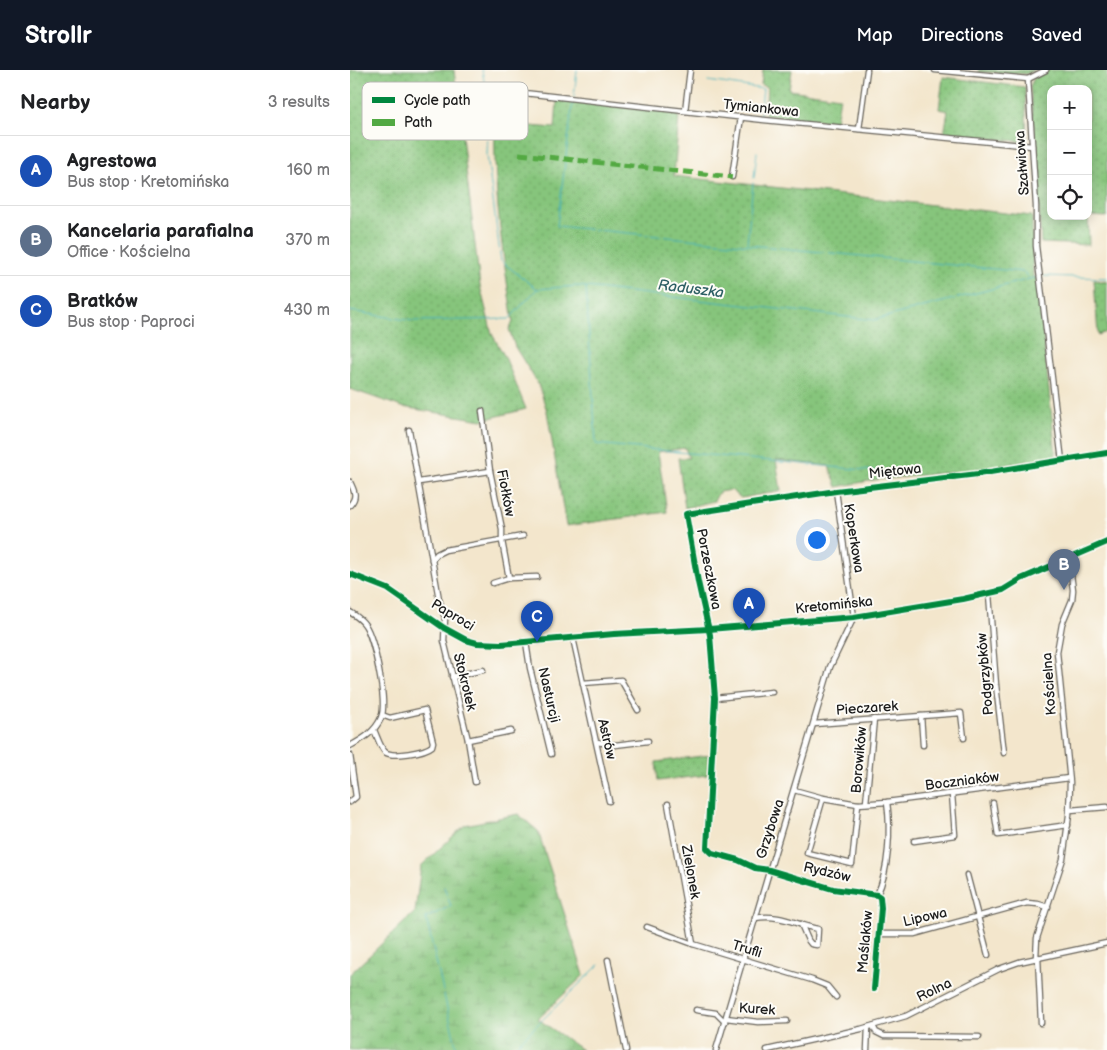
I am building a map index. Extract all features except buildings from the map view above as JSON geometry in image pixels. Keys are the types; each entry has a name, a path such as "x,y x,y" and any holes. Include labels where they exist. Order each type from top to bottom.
{"street":[{"path":"685,111 690,70"},
{"path":"859,129 867,70"},
{"path":"934,70 1028,79 1046,70"},
{"name":"Szałwiowa","path":"1028,79 1036,206 1036,246 1062,461"},
{"name":"Tymiankowa","path":"528,93 1032,146"},
{"path":"732,177 741,117"},
{"name":"Fiołków","path":"482,411 490,471 502,528 502,541 509,578"},
{"name":"Stokrotek","path":"409,430 439,599 445,618 444,641 468,740 475,782"},
{"name":"Miętowa","path":"686,514 836,491 949,478 1107,453"},
{"path":"419,482 490,471"},
{"path":"350,482 355,498 350,504"},
{"name":"Koperkowa","path":"836,491 854,617"},
{"name":"Porzeczkowa","path":"686,514 710,635 715,698"},
{"path":"432,560 437,554 445,550 523,536"},
{"name":"Kretomińska","path":"552,640 632,632 709,629 854,617 989,594 1003,590 1021,580 1107,542"},
{"name":"Kościelna","path":"1040,1023 1037,938 1063,859 1070,810 1069,778 1057,652 1062,624 1072,600 1073,590 1069,558"},
{"name":"Paproci","path":"350,574 388,589 444,628 466,640 477,643 501,644 552,640"},
{"path":"493,583 509,578 537,577"},
{"name":"Podgrzybków","path":"989,594 996,685 1004,753"},
{"path":"350,612 365,625 371,638 384,700 382,715 374,730 364,739 350,746"},
{"name":"Grzybowa","path":"716,1050 830,668 854,617"},
{"name":"Astrów","path":"574,638 609,801"},
{"name":"Nasturcji","path":"526,642 530,668 551,754"},
{"path":"452,676 483,670"},
{"path":"583,683 621,680 638,710"},
{"path":"715,698 772,692"},
{"name":"Rydzów","path":"715,698 707,848 712,853 738,860 754,868 769,870 832,888 878,896"},
{"path":"374,730 386,754 392,755 427,750 432,746 433,742 425,710 390,718 382,715"},
{"name":"Pieczarek","path":"814,724 961,713 964,738"},
{"path":"921,716 923,745"},
{"name":"Borowików","path":"866,803 874,719"},
{"path":"468,740 511,731"},
{"path":"597,742 615,745 648,741"},
{"path":"350,754 356,792 354,800 350,802"},
{"name":"Boczniaków","path":"794,790 823,798 858,804 888,802 1069,778"},
{"path":"914,841 955,835 952,794"},
{"path":"823,798 807,853 852,864 858,804"},
{"name":"Maślaków","path":"874,989 881,908 878,896 883,880 890,822 888,802"},
{"path":"993,802 998,835 1068,825"},
{"name":"Zielonek","path":"668,804 693,944"},
{"path":"1070,810 1107,807"},
{"path":"967,875 988,955"},
{"name":"Lipowa","path":"878,934 914,934 1027,903 1048,907"},
{"path":"755,918 781,917 818,929 817,945 812,944 808,940 802,924"},
{"name":"Trufli","path":"646,927 693,944 812,980 828,986 836,997"},
{"name":"Rolna","path":"767,1050 906,1016 999,970 1037,957 1107,943"},
{"path":"608,960 626,1050"},
{"name":"Kurek","path":"696,1010 721,1013 729,1009"},
{"name":"Kurek","path":"716,1013 726,1020 787,1021"},
{"path":"870,1026 884,1036 979,1037"},
{"path":"867,1050 870,1026"}],"green space":[{"path":"350,70 454,70 455,82 362,82 362,140 462,140 480,286 492,334 505,357 526,409 482,420 402,407 350,389"},
{"path":"763,70 792,70 789,90 840,97 836,122 765,115 767,87 761,85"},
{"path":"979,70 1035,70 1026,74 978,72"},
{"path":"1049,70 1107,70 1107,217 1092,216 1092,85 1047,85 1047,220 1088,220 1089,245 1041,243 1036,149 1030,86 1035,76"},
{"path":"943,77 1025,87 1027,142 944,134 948,111 939,109"},
{"path":"557,100 676,112 679,116 674,176 1032,216 1033,278 1037,278 1056,456 985,469 874,480 837,487 829,466 776,460 781,491 741,498 731,490 719,492 714,501 685,508 678,458 689,458 685,448 658,452 667,512 566,526 547,411 538,384 515,347 509,329 513,322 500,223 495,148 495,140 528,140 528,126 555,128"},
{"path":"1094,280 1107,282 1107,332 1098,335"},
{"path":"709,755 707,775 658,781 656,762"},
{"path":"518,814 538,831 584,975 538,1019 582,1050 350,1050 350,974 415,912 421,866 465,825"}],"waterway":[{"path":"482,70 484,82"},
{"path":"574,97 577,70"},
{"path":"708,81 763,89 760,116"},
{"path":"573,100 557,226 1024,272 1028,278"},
{"path":"488,140 487,155 501,261 537,289"},
{"path":"754,178 757,152"},
{"path":"747,244 753,183"},
{"name":"Raduszka","path":"1044,276 1107,278"},
{"name":"Raduszka","path":"350,311 413,321 509,319 537,289 577,286 874,320 1037,277"},
{"path":"586,287 596,444 884,472"},
{"path":"444,887 451,906 426,918 457,1050"},
{"path":"511,1050 599,965"}],"marked path":[{"path":"519,154 732,177"}],"cycle path":[{"path":"874,989 881,908 880,897 833,889 769,870 755,868 738,860 712,853 707,848 715,698 710,635 686,514 836,491 978,474 1107,453"},
{"path":"350,574 388,589 444,628 466,640 477,643 501,644 854,617 963,599 1003,590 1021,579 1107,542"}],"place":[{"name":"Kancelaria parafialna","path":"1064,590"},
{"name":"Agrestowa","path":"749,629"},
{"name":"Bratków","path":"537,642"}]}
